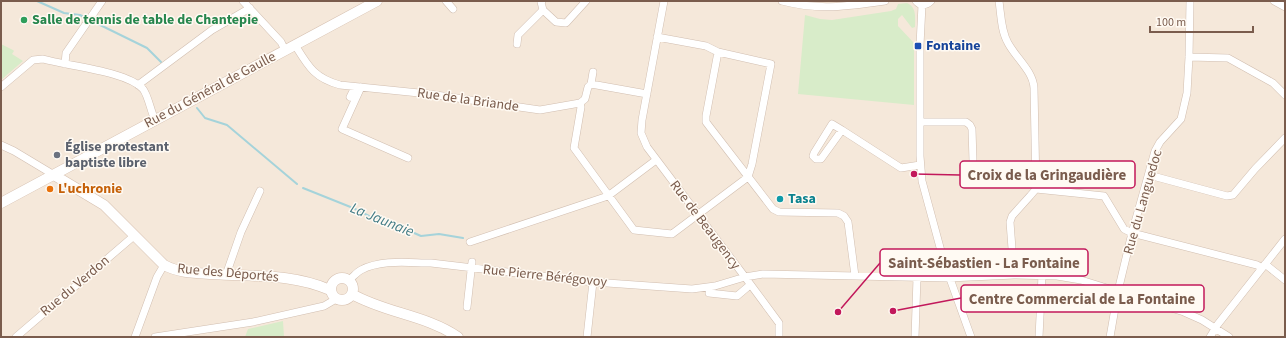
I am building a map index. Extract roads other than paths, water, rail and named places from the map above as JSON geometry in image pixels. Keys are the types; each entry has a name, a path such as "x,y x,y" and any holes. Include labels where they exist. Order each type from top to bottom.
{"street":[{"path":"65,64 66,53 102,1"},
{"path":"243,1 281,42 285,50"},
{"name":"Rue du Général de Gaulle","path":"1,203 375,1"},
{"path":"446,1 453,9"},
{"path":"542,1 543,10 556,22 566,23 586,1"},
{"name":"Rue de Beaugency","path":"664,1 642,120 642,133 646,147 745,277 763,274 916,278 1014,275 1057,276 1081,280 1184,312 1216,327 1229,337"},
{"path":"782,1 820,8 844,4 885,1"},
{"path":"931,1 926,4 919,3 920,165 922,181 949,278 971,337"},
{"path":"999,1 1002,27 1008,43 1034,80 1036,189 1012,216 1010,222 1014,275"},
{"name":"Rue du Languedoc","path":"1110,337 1118,291 1132,233 1155,151 1160,142 1181,119 1188,88 1190,1"},
{"path":"1277,2 1285,7"},
{"path":"138,84 212,30 250,8"},
{"path":"517,44 518,35 543,10"},
{"path":"593,72 591,84 588,87 585,99 580,104 581,107 574,148 634,230 672,234 748,177 752,164 771,64 718,52 706,46 657,37"},
{"name":"Rue de la Briande","path":"295,45 307,66 328,82 358,87 429,94 540,110 580,104"},
{"path":"718,52 706,122 773,209 779,212 838,213 844,216 848,222 855,276"},
{"path":"1189,57 1228,58 1273,83 1285,95"},
{"path":"1,86 33,60 43,59 120,76 138,84 144,90 155,120"},
{"path":"591,84 646,94"},
{"path":"350,97 358,87"},
{"path":"358,87 342,128 408,158"},
{"path":"920,122 966,122 972,129 973,161"},
{"path":"842,130 821,159 816,159 813,156 832,124 842,130 901,168 920,165"},
{"path":"1149,174 1227,196 1233,195 1255,169 1285,138"},
{"path":"1,146 14,151 54,175"},
{"path":"470,242 608,196 656,160"},
{"name":"Rue des Déportés","path":"54,175 104,205 164,265 173,270 226,275 295,278 315,283 333,290"},
{"path":"1036,189 1104,196 1124,229 1132,233 1263,266 1285,280"},
{"path":"226,275 241,232 260,191"},
{"name":"Rue du Verdon","path":"16,337 135,235"},
{"path":"1210,337 1216,327 1285,239"},
{"name":"Rue Pierre Bérégovoy","path":"349,280 360,270 385,263 472,265 593,282 692,289 714,286 745,277"},
{"path":"135,337 157,277 164,265"},
{"path":"466,307 472,265"},
{"path":"1039,337 1042,276"},
{"path":"745,277 779,323 779,337"},
{"path":"156,337 253,322 324,306 333,290 340,278 346,278 353,286 352,294 342,301 333,290"},
{"path":"915,337 916,278"},
{"path":"587,337 593,282"},
{"path":"708,293 737,296 750,285"},
{"path":"352,294 361,299 440,326 454,336"}],"waterway":[{"name":"La Jaunaie","path":"37,1 64,13 80,15 86,18"},
{"name":"La Jaunaie","path":"92,21 147,48 161,62"},
{"name":"La Jaunaie","path":"197,108 205,118 227,125 297,184"},
{"name":"La Jaunaie","path":"303,188 353,208 371,217 375,217 421,236 439,234 463,238"}],"place":[{"name":"Salle de tennis de table de Chantepie","path":"24,20"},
{"name":"Fontaine","path":"918,46"},
{"name":"Église protestant baptiste libre","path":"57,155"},
{"name":"Croix de la Gringaudière","path":"914,174"},
{"name":"L'uchronie","path":"50,189"},
{"name":"Tasa","path":"780,199"},
{"name":"Centre Commercial de La Fontaine","path":"893,311"},
{"name":"Saint-Sébastien - La Fontaine","path":"838,312"}]}
